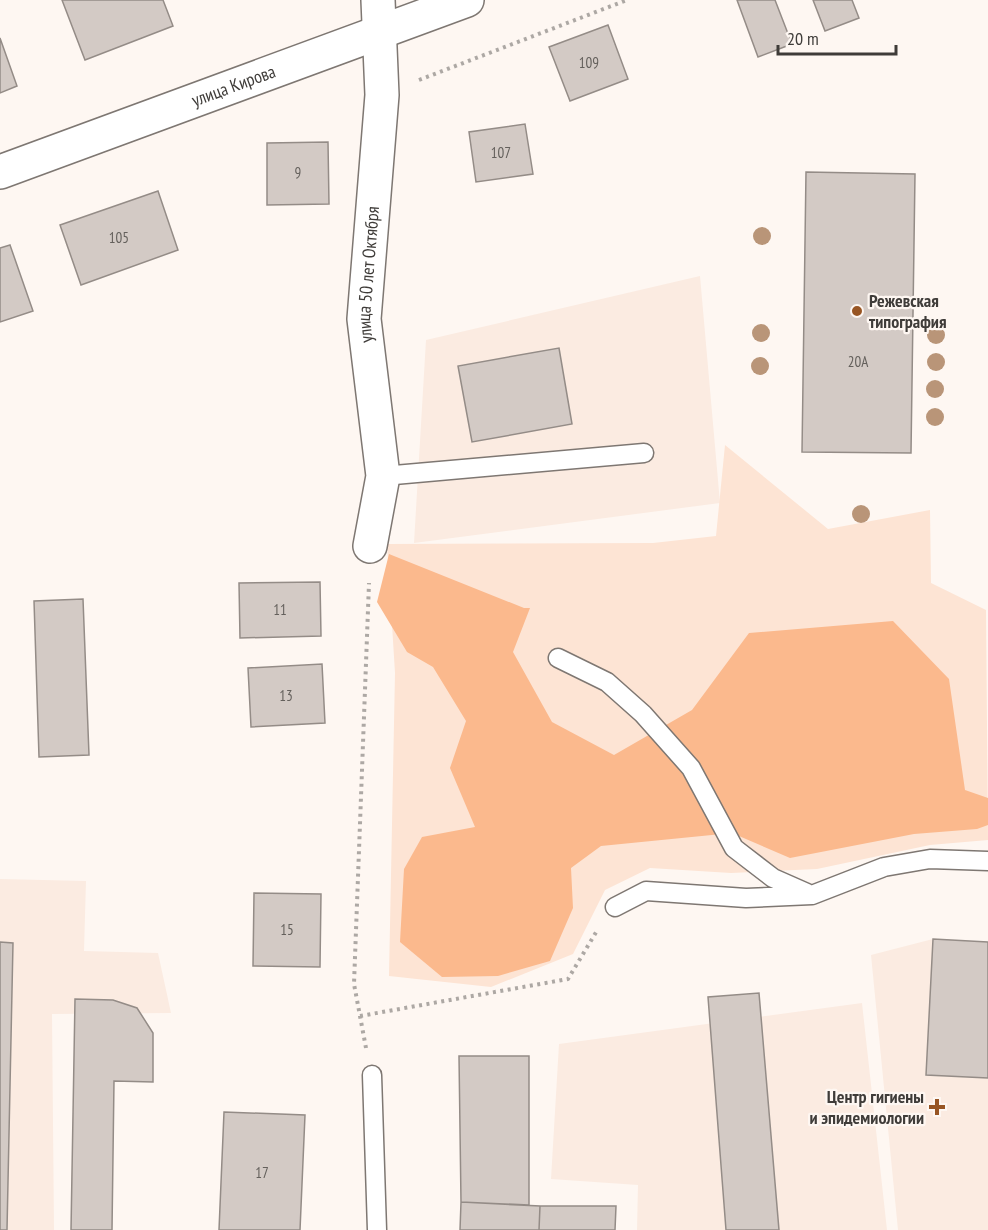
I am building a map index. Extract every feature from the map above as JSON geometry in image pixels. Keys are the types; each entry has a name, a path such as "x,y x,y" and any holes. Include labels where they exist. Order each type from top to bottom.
{"street":[{"name":"улица 50 лет Октября","path":"370,546 383,476 364,319 382,95 378,0"},
{"name":"улица Кирова","path":"0,172 378,35 468,0"}],"lane":[{"path":"383,476 644,453"},
{"path":"558,658 608,682 643,714 691,768 734,848 773,878 812,895"},
{"path":"615,907 646,891 746,898 812,895 884,867 930,859 988,861"},
{"path":"372,1075 377,1230"}],"path":[{"path":"382,95 627,0"},
{"path":"370,546 354,984 372,1075"},
{"path":"360,1016 568,980 602,922"}],"shaded area":[{"path":"700,276 720,503 414,543 426,340"},
{"path":"725,445 828,529 930,510 931,583 986,610 988,840 930,845 817,869 731,873 650,868 605,890 573,954 491,987 389,976 395,673 387,544 653,543 716,536"},
{"path":"389,554 524,608 530,608 513,652 552,722 614,755 692,710 749,633 893,621 949,679 965,790 988,798 988,825 977,829 914,834 790,858 732,833 601,846 571,868 573,908 550,961 498,976 442,977 400,942 404,869 422,837 475,827 450,768 466,721 433,667 407,652 377,602"},
{"path":"0,879 86,881 84,951 158,953 171,1013 52,1014 54,1230 0,1230"},
{"name":"Центр гигиены и эпидемиологии","path":"933,939 988,942 988,1230 898,1230 871,955"},
{"path":"862,1003 887,1230 637,1230 638,1185 551,1179 559,1044"}],"building":[{"path":"62,0 163,0 173,26 85,60"},
{"path":"737,0 775,0 792,44 758,57"},
{"path":"813,0 852,0 859,18 825,31"},
{"path":"608,25 628,79 570,101 549,47"},
{"path":"0,38 17,86 0,93"},
{"path":"525,124 533,174 476,182 469,132"},
{"path":"328,142 329,204 267,205 267,143"},
{"path":"806,172 915,174 911,453 802,452"},
{"path":"158,191 178,250 81,285 60,225"},
{"path":"10,245 33,311 0,322 0,248"},
{"path":"559,348 572,424 472,442 458,366"},
{"path":"320,582 321,636 240,638 239,583"},
{"path":"83,599 89,755 39,757 34,601"},
{"path":"322,664 325,723 251,727 248,668"},
{"path":"254,893 321,894 320,967 253,966"},
{"path":"933,939 988,942 988,1078 926,1075"},
{"path":"0,942 13,943 7,1230 0,1230"},
{"path":"759,993 779,1230 726,1230 708,997"},
{"path":"75,999 113,1000 137,1008 153,1033 153,1082 114,1081 112,1230 71,1230"},
{"path":"459,1056 529,1056 529,1205 461,1202"},
{"path":"224,1112 305,1115 300,1230 219,1230"},
{"path":"461,1202 540,1206 539,1230 460,1230"},
{"path":"540,1206 616,1206 615,1230 539,1230"}],"place":[{"name":"Режевская типография","path":"857,311"},
{"name":"Центр гигиены и эпидемиологии","path":"937,1107"}]}
